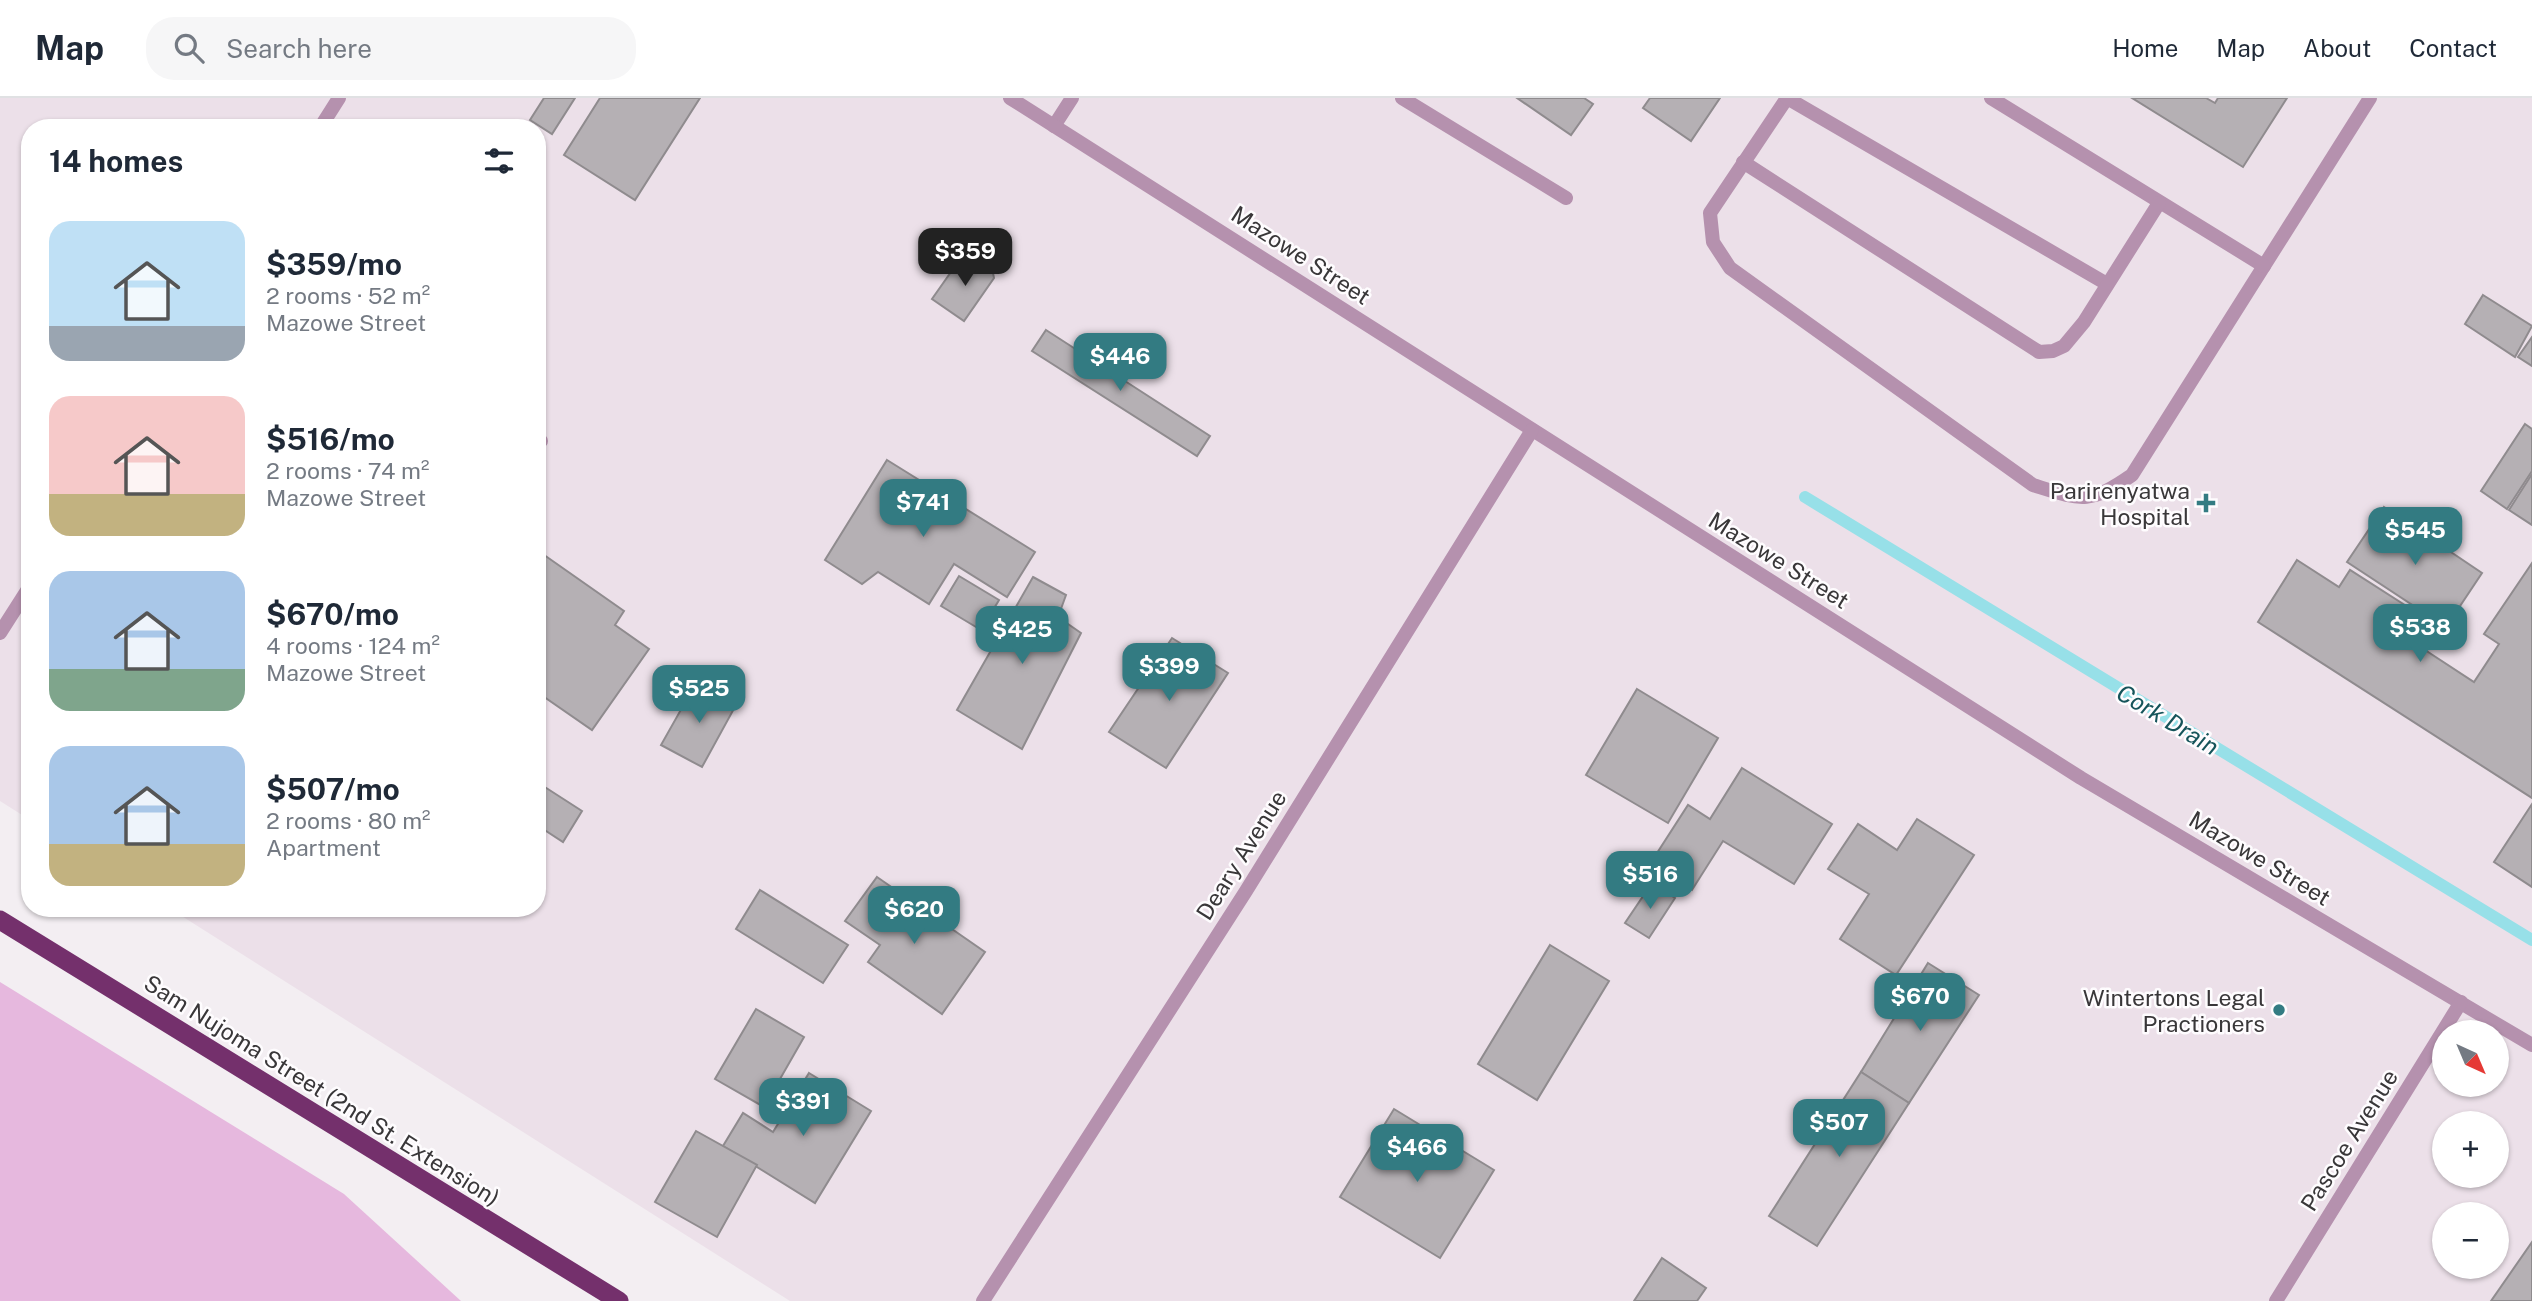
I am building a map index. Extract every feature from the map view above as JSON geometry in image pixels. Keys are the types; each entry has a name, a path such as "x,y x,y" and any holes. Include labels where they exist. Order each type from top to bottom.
{"highway":[{"name":"Sam Nujoma Street (2nd St. Extension)","path":"0,920 619,1301"}],"street":[{"path":"326,119 339,98"},
{"name":"Mazowe Street","path":"1010,98 2081,778 2532,1045"},
{"path":"1055,126 1072,98"},
{"path":"1402,98 1566,198"},
{"path":"2107,284 1787,98 1710,213 1713,242 1730,268 2033,485 2072,498 2104,495 2132,475 2370,98"},
{"path":"1991,98 2263,265"},
{"path":"1743,162 2039,352 2053,351 2064,346 2084,322 2159,203"},
{"name":"Deary Avenue","path":"983,1301 1246,891 1532,430"},
{"path":"0,633 21,600"},
{"name":"Pascoe Avenue","path":"2276,1301 2461,1002"}],"shaded area":[{"path":"0,98 2532,98 2532,1301 790,1301 183,917 546,917 546,119 21,119 21,814 0,801"},
{"path":"0,982 344,1194 461,1301 0,1301"}],"building":[{"path":"544,98 575,98 552,134 546,130 546,119 531,119"},
{"path":"600,98 700,98 635,200 564,155"},
{"path":"1517,98 1584,98 1593,104 1571,135"},
{"path":"1650,98 1720,98 1691,141 1643,108"},
{"path":"2132,98 2206,98 2215,103 2218,98 2287,98 2243,167"},
{"path":"958,262 991,263 994,278 964,321 932,299"},
{"path":"2483,295 2532,326 2515,357 2465,324"},
{"path":"1046,330 1210,436 1197,456 1032,351"},
{"path":"2532,337 2532,366 2518,357"},
{"path":"2525,424 2532,429 2532,471 2507,509 2481,491"},
{"path":"887,460 1035,552 1007,597 954,564 929,604 878,572 862,584 825,560"},
{"path":"2532,474 2532,525 2509,510"},
{"path":"2384,507 2482,573 2446,627 2347,562"},
{"path":"546,556 624,611 615,625 649,649 592,730 546,698"},
{"path":"2297,560 2339,587 2350,570 2436,625 2422,648 2474,682 2499,644 2484,634 2532,563 2532,798 2258,622"},
{"path":"959,576 999,600 981,630 941,606"},
{"path":"1033,577 1066,595 1058,617 1081,633 1022,749 957,710"},
{"path":"1172,638 1228,673 1166,768 1109,732"},
{"path":"696,683 736,705 702,767 661,745"},
{"path":"1637,689 1718,738 1668,823 1586,775"},
{"path":"1742,768 1832,824 1794,884 1723,841 1692,890 1650,864 1688,805 1710,819"},
{"path":"546,788 582,811 563,842 546,831"},
{"path":"2532,804 2532,887 2494,862"},
{"path":"1917,819 1974,855 1896,975 1840,939 1869,894 1828,869 1858,824 1897,850"},
{"path":"877,877 985,952 942,1014 868,962 880,945 845,921"},
{"path":"1652,883 1675,898 1649,938 1625,923"},
{"path":"760,890 848,945 823,983 736,929"},
{"path":"1550,945 1609,981 1537,1100 1478,1064"},
{"path":"1928,963 1979,995 1909,1103 1861,1072"},
{"path":"756,1009 804,1037 764,1107 715,1079"},
{"path":"1861,1072 1909,1103 1817,1246 1769,1216"},
{"path":"809,1073 871,1111 815,1203 723,1146 743,1113 773,1132"},
{"path":"1394,1109 1494,1170 1440,1258 1340,1197"},
{"path":"696,1131 757,1165 717,1237 655,1202"},
{"path":"2532,1242 2532,1301 2491,1301 2509,1279"},
{"path":"1662,1258 1706,1288 1697,1301 1634,1301"}],"waterway":[{"name":"Cork Drain","path":"1805,497 2532,940"}],"place":[{"name":"Parirenyatwa Hospital","path":"2206,503"},
{"name":"Wintertons Legal Practioners","path":"2279,1010"}]}
